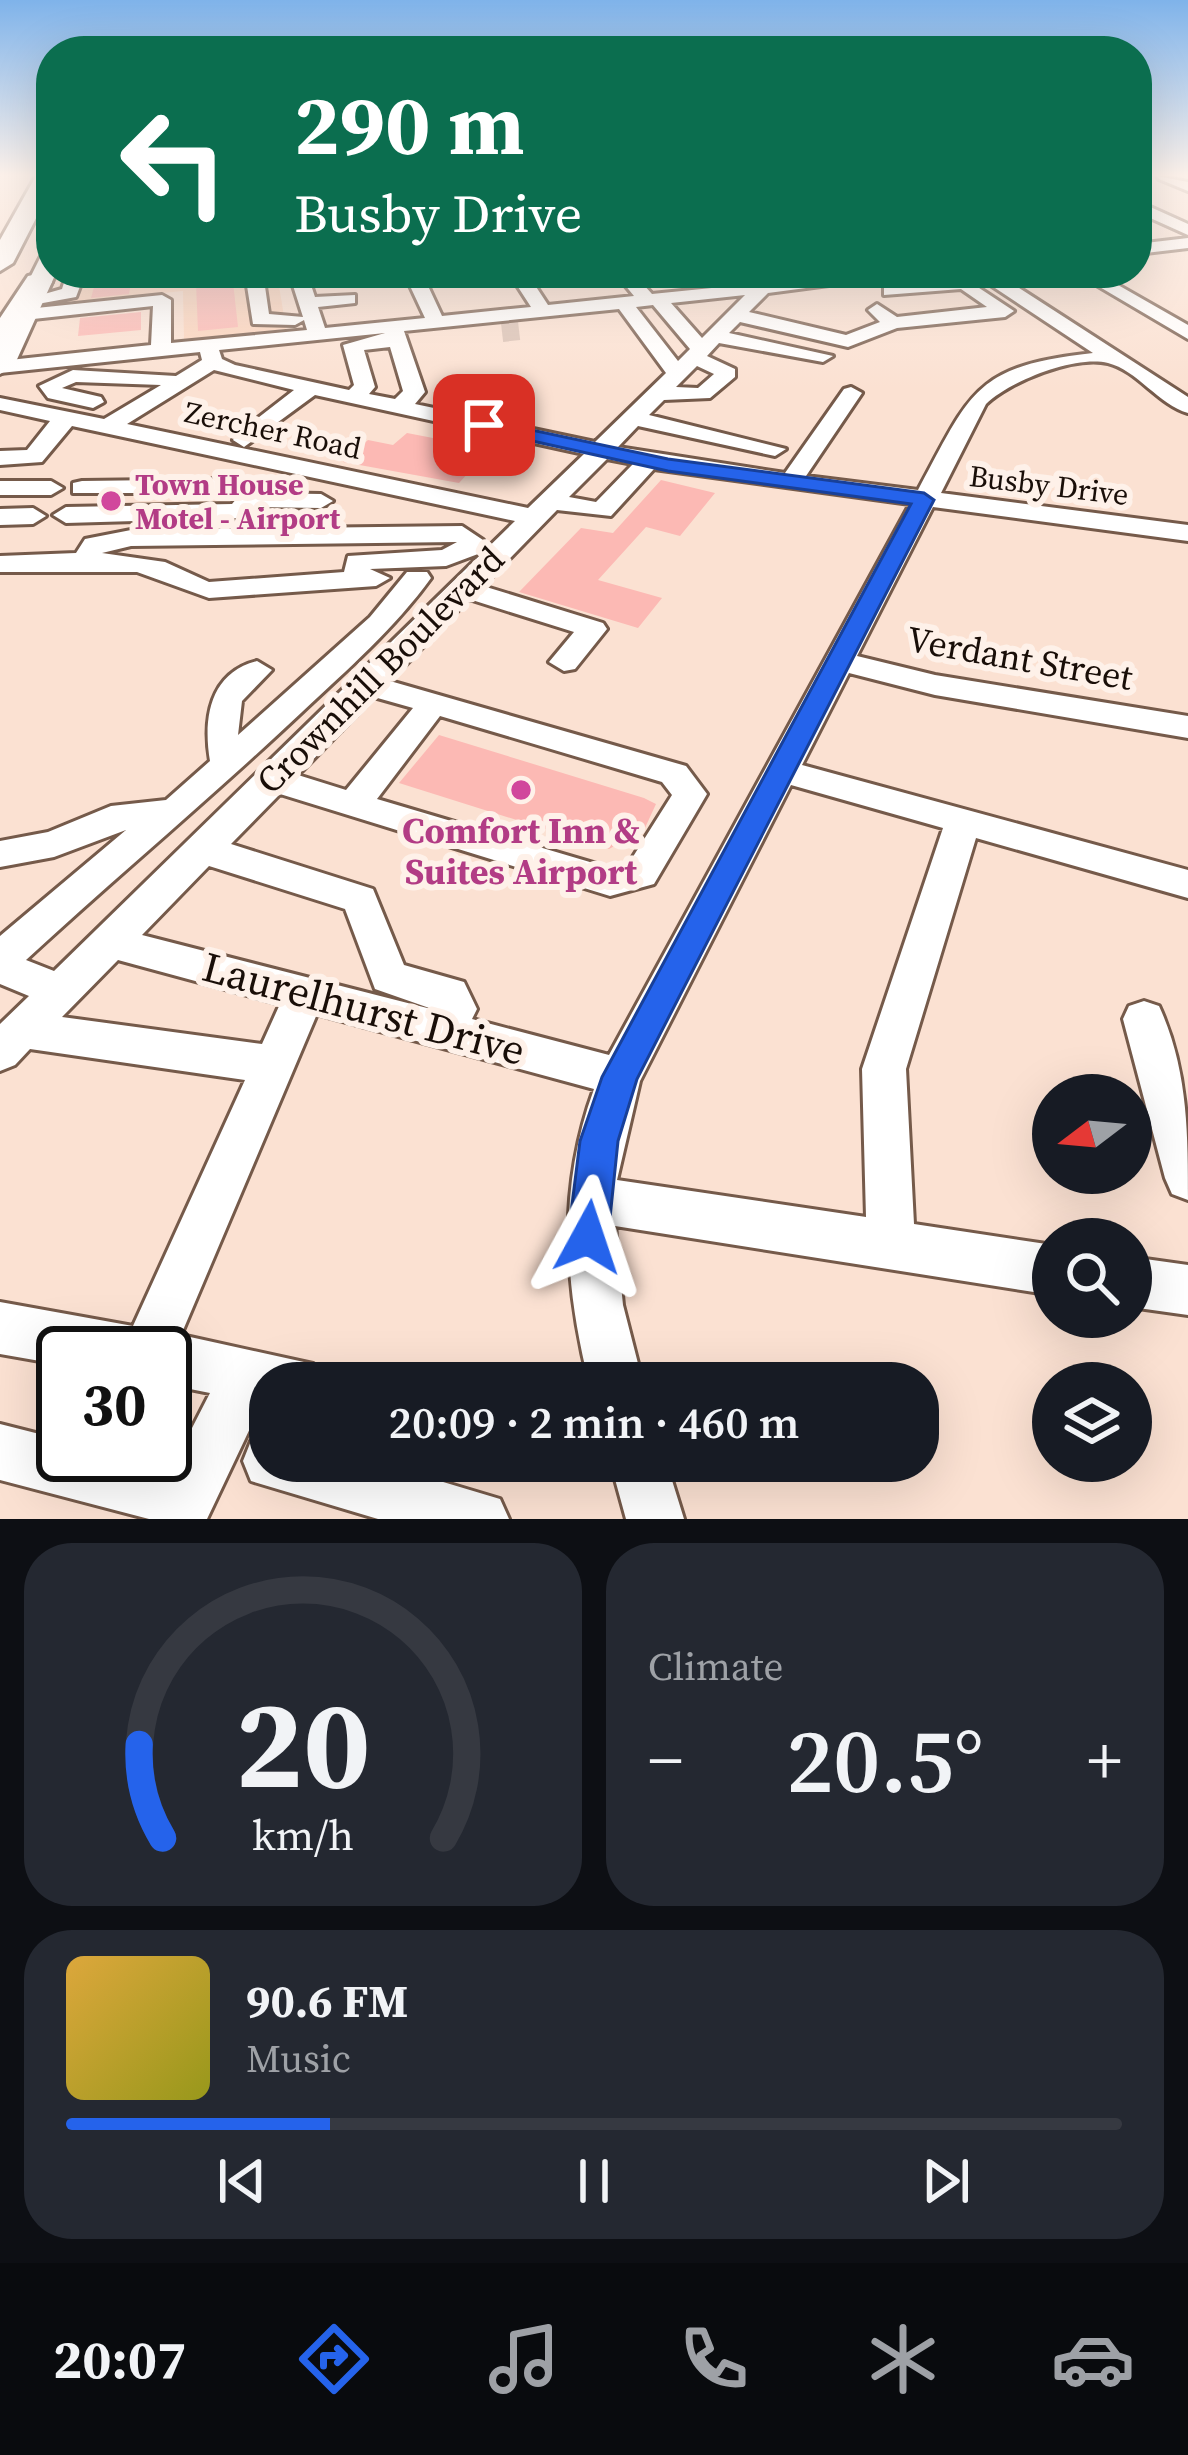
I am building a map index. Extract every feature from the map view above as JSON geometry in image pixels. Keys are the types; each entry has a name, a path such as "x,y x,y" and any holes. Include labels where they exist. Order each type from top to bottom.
{"highway":[{"path":"0,340 36,288"}],"main road":[{"path":"0,366 36,288"}],"street":[{"path":"1152,251 1188,267"},
{"path":"36,288 70,293 72,288"},
{"path":"36,288 70,327 211,354"},
{"path":"256,288 260,320 303,309 396,337 436,322 779,288"},
{"path":"420,288 436,322"},
{"path":"528,288 543,311"},
{"path":"640,288 696,354 843,360"},
{"path":"853,288 893,323"},
{"path":"736,314 848,341 893,323 1006,310 972,288"},
{"path":"1007,288 1188,407"},
{"path":"1111,288 1188,333"},
{"name":"Crownhill Boulevard","path":"11,1041 757,290"},
{"path":"0,458 34,457 56,427 90,421 211,354 346,291"},
{"path":"70,327 162,300 157,377 73,376 49,386 55,394 110,406 90,421"},
{"path":"624,303 728,373 704,394 656,393"},
{"path":"354,396 365,387 353,345 396,337 603,321 596,306"},
{"path":"396,337 413,392 411,409"},
{"path":"0,366 158,345"},
{"name":"Busby Drive","path":"211,354 312,387 649,461 1188,533"},
{"path":"611,1362 591,1279 590,1199 599,1141 620,1077 977,401 996,381 1023,370 1111,357"},
{"path":"226,445 312,387"},
{"path":"790,482 851,393"},
{"name":"Zercher Road","path":"0,404 542,509 602,511 649,461"},
{"path":"632,418 775,449"},
{"path":"82,488 237,486 248,490 251,500"},
{"path":"0,488 51,488"},
{"path":"66,515 239,511 251,500 321,501"},
{"path":"0,517 33,516"},
{"path":"0,564 159,568 209,590 446,558 460,555 470,540 462,534 106,540 94,545 82,563"},
{"path":"227,537 222,551 232,557 463,587 593,629 564,662"},
{"path":"59,991 0,964 113,858 176,811 380,623 417,578"},
{"name":"Verdant Street","path":"839,661 935,685 1188,728"},
{"path":"226,761 218,720 231,689 257,670"},
{"path":"270,778 610,882 641,874 689,794 674,774 365,684"},
{"path":"355,803 433,704"},
{"path":"782,771 962,825 1188,884"},
{"path":"0,854 54,844 111,819 176,811 210,839 252,862 360,899 389,977 451,994 456,1009 446,1029"},
{"path":"891,1245 884,1069 962,825"},
{"name":"Laurelhurst Drive","path":"107,941 620,1077"},
{"path":"154,1326 306,992"},
{"path":"1144,1019 1188,1178"},
{"path":"11,1041 274,1065"},
{"path":"590,1199 1032,1267"},
{"path":"1152,1285 1188,1290"},
{"path":"0,1328 36,1334"},
{"path":"192,1363 249,1374"},
{"path":"0,1452 182,1509 213,1445 249,1403"},
{"path":"213,1445 249,1455"},
{"path":"347,1482 481,1519"},
{"path":"644,1482 655,1519"}],"shaded area":[{"path":"58,288 279,288 286,329 184,339 183,291 52,304"}],"building":[{"path":"94,288 130,288 129,294 91,298"},
{"path":"196,288 234,288 238,327 198,331"},
{"path":"141,312 141,330 78,336 80,318"},
{"path":"407,433 490,449 459,483 343,462 368,440 393,445"},
{"path":"661,480 715,493 680,536 646,527 598,580 662,598 638,628 519,592 581,528 613,533"},
{"name":"Comfort Inn & Suites Airport","path":"439,735 656,804 644,830 609,849 399,783"}],"tunnel":[{"path":"502,332 519,330"}],"place":[{"name":"Town House Motel - Airport","path":"111,501"},
{"name":"Comfort Inn & Suites Airport","path":"521,790"}],"route":[{"path":"484,425 668,465 924,500 620,1077 599,1141 588,1237"}]}
